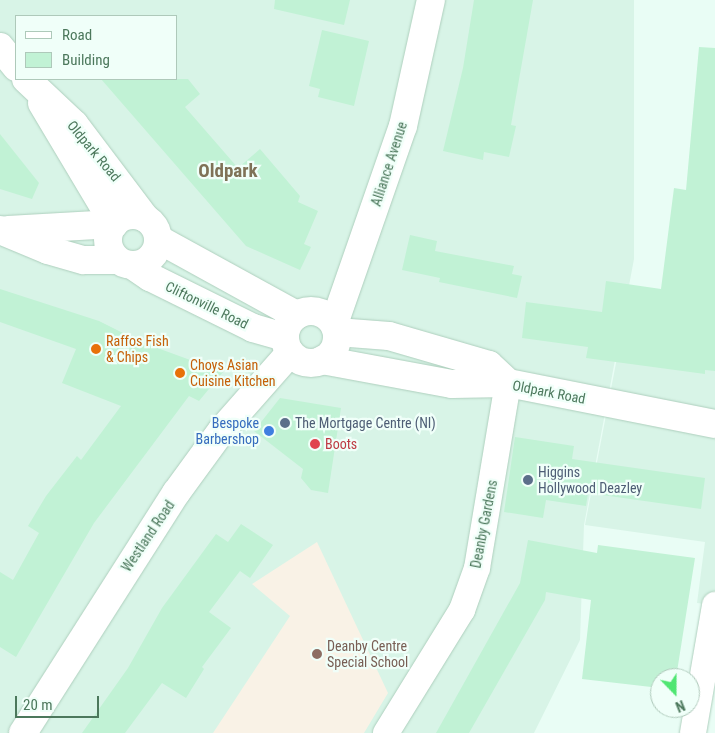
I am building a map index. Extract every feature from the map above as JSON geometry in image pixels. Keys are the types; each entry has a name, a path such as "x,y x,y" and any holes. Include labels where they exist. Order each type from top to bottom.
{"main road":[{"name":"Alliance Avenue","path":"335,328 402,126 431,0"},
{"path":"0,48 15,66"},
{"name":"Oldpark Road","path":"31,85 56,132 114,224"},
{"name":"Oldpark Road","path":"31,85 74,124 151,228 290,335"},
{"path":"129,216 151,228 153,255 125,262 84,260 48,250 1,230 114,224 129,216"},
{"path":"114,224 108,238 125,262"},
{"name":"Cliftonville Road","path":"125,262 150,277 253,328 290,335"},
{"path":"313,311 328,317 335,328 335,348 322,360 305,362 290,335 313,311"},
{"path":"335,328 389,336 480,363 489,366 508,383"},
{"name":"Westland Road","path":"24,733 176,494 290,335"},
{"name":"Oldpark Road","path":"322,360 452,384 508,383 715,424"}],"street":[{"name":"Deanby Gardens","path":"386,733 462,610 477,568 508,383"},
{"path":"693,733 715,605"}],"shaded area":[{"path":"0,0 634,0 634,259 584,525 580,640 534,733 0,733"},
{"path":"625,316 715,323 715,605 697,603 705,542 585,525"},
{"name":"Deanby Centre Special School","path":"317,542 388,693 364,733 213,733 290,616 252,584"}],"building":[{"path":"275,0 350,0 344,25 274,9"},
{"path":"474,0 533,0 511,125 516,126 509,157 484,152 483,160 443,151 463,68"},
{"path":"322,30 369,41 354,106 318,97 320,89 309,86"},
{"path":"699,47 715,48 715,371 705,370 705,374 586,358 588,347 522,338 526,302 602,312 606,281 661,289 674,188 686,190"},
{"path":"188,79 200,94 185,107 238,168 260,149 300,196 298,202 318,211 304,244 311,247 300,270 246,246 102,80"},
{"path":"0,134 39,183 32,199 0,189"},
{"path":"410,235 437,241 435,251 514,266 512,274 522,276 517,298 439,282 440,278 402,270"},
{"path":"0,289 99,321 141,342 223,372 199,401 189,396 94,523 16,657 0,647 0,572 13,580 39,533 28,526 46,496 77,456 81,460 121,406 62,383 76,349 0,322"},
{"name":"Boots","path":"280,398 341,408 328,493 311,490 301,478 303,469 254,431"},
{"path":"515,437 574,446 572,459 705,478 701,509 588,493 586,506 546,500 543,518 504,512"},
{"path":"241,524 273,545 250,578 240,571 209,612 231,628 202,667 204,669 186,698 162,683 125,733 82,733 128,668 162,608 216,534 228,542"},
{"path":"528,540 597,553 598,545 695,558 678,668 650,668 650,687 582,679 591,600 546,592 545,600 469,733 436,733 520,583"}],"place":[{"name":"Raffos Fish & Chips","path":"96,349"},
{"name":"Choys Asian Cuisine Kitchen","path":"180,373"},
{"name":"The Mortgage Centre (NI)","path":"285,423"},
{"name":"Bespoke Barbershop","path":"269,431"},
{"name":"Boots","path":"315,444"},
{"name":"Higgins Hollywood Deazley","path":"528,480"},
{"name":"Deanby Centre Special School","path":"317,654"}],"district":[{"name":"Oldpark","path":"228,171"}]}
